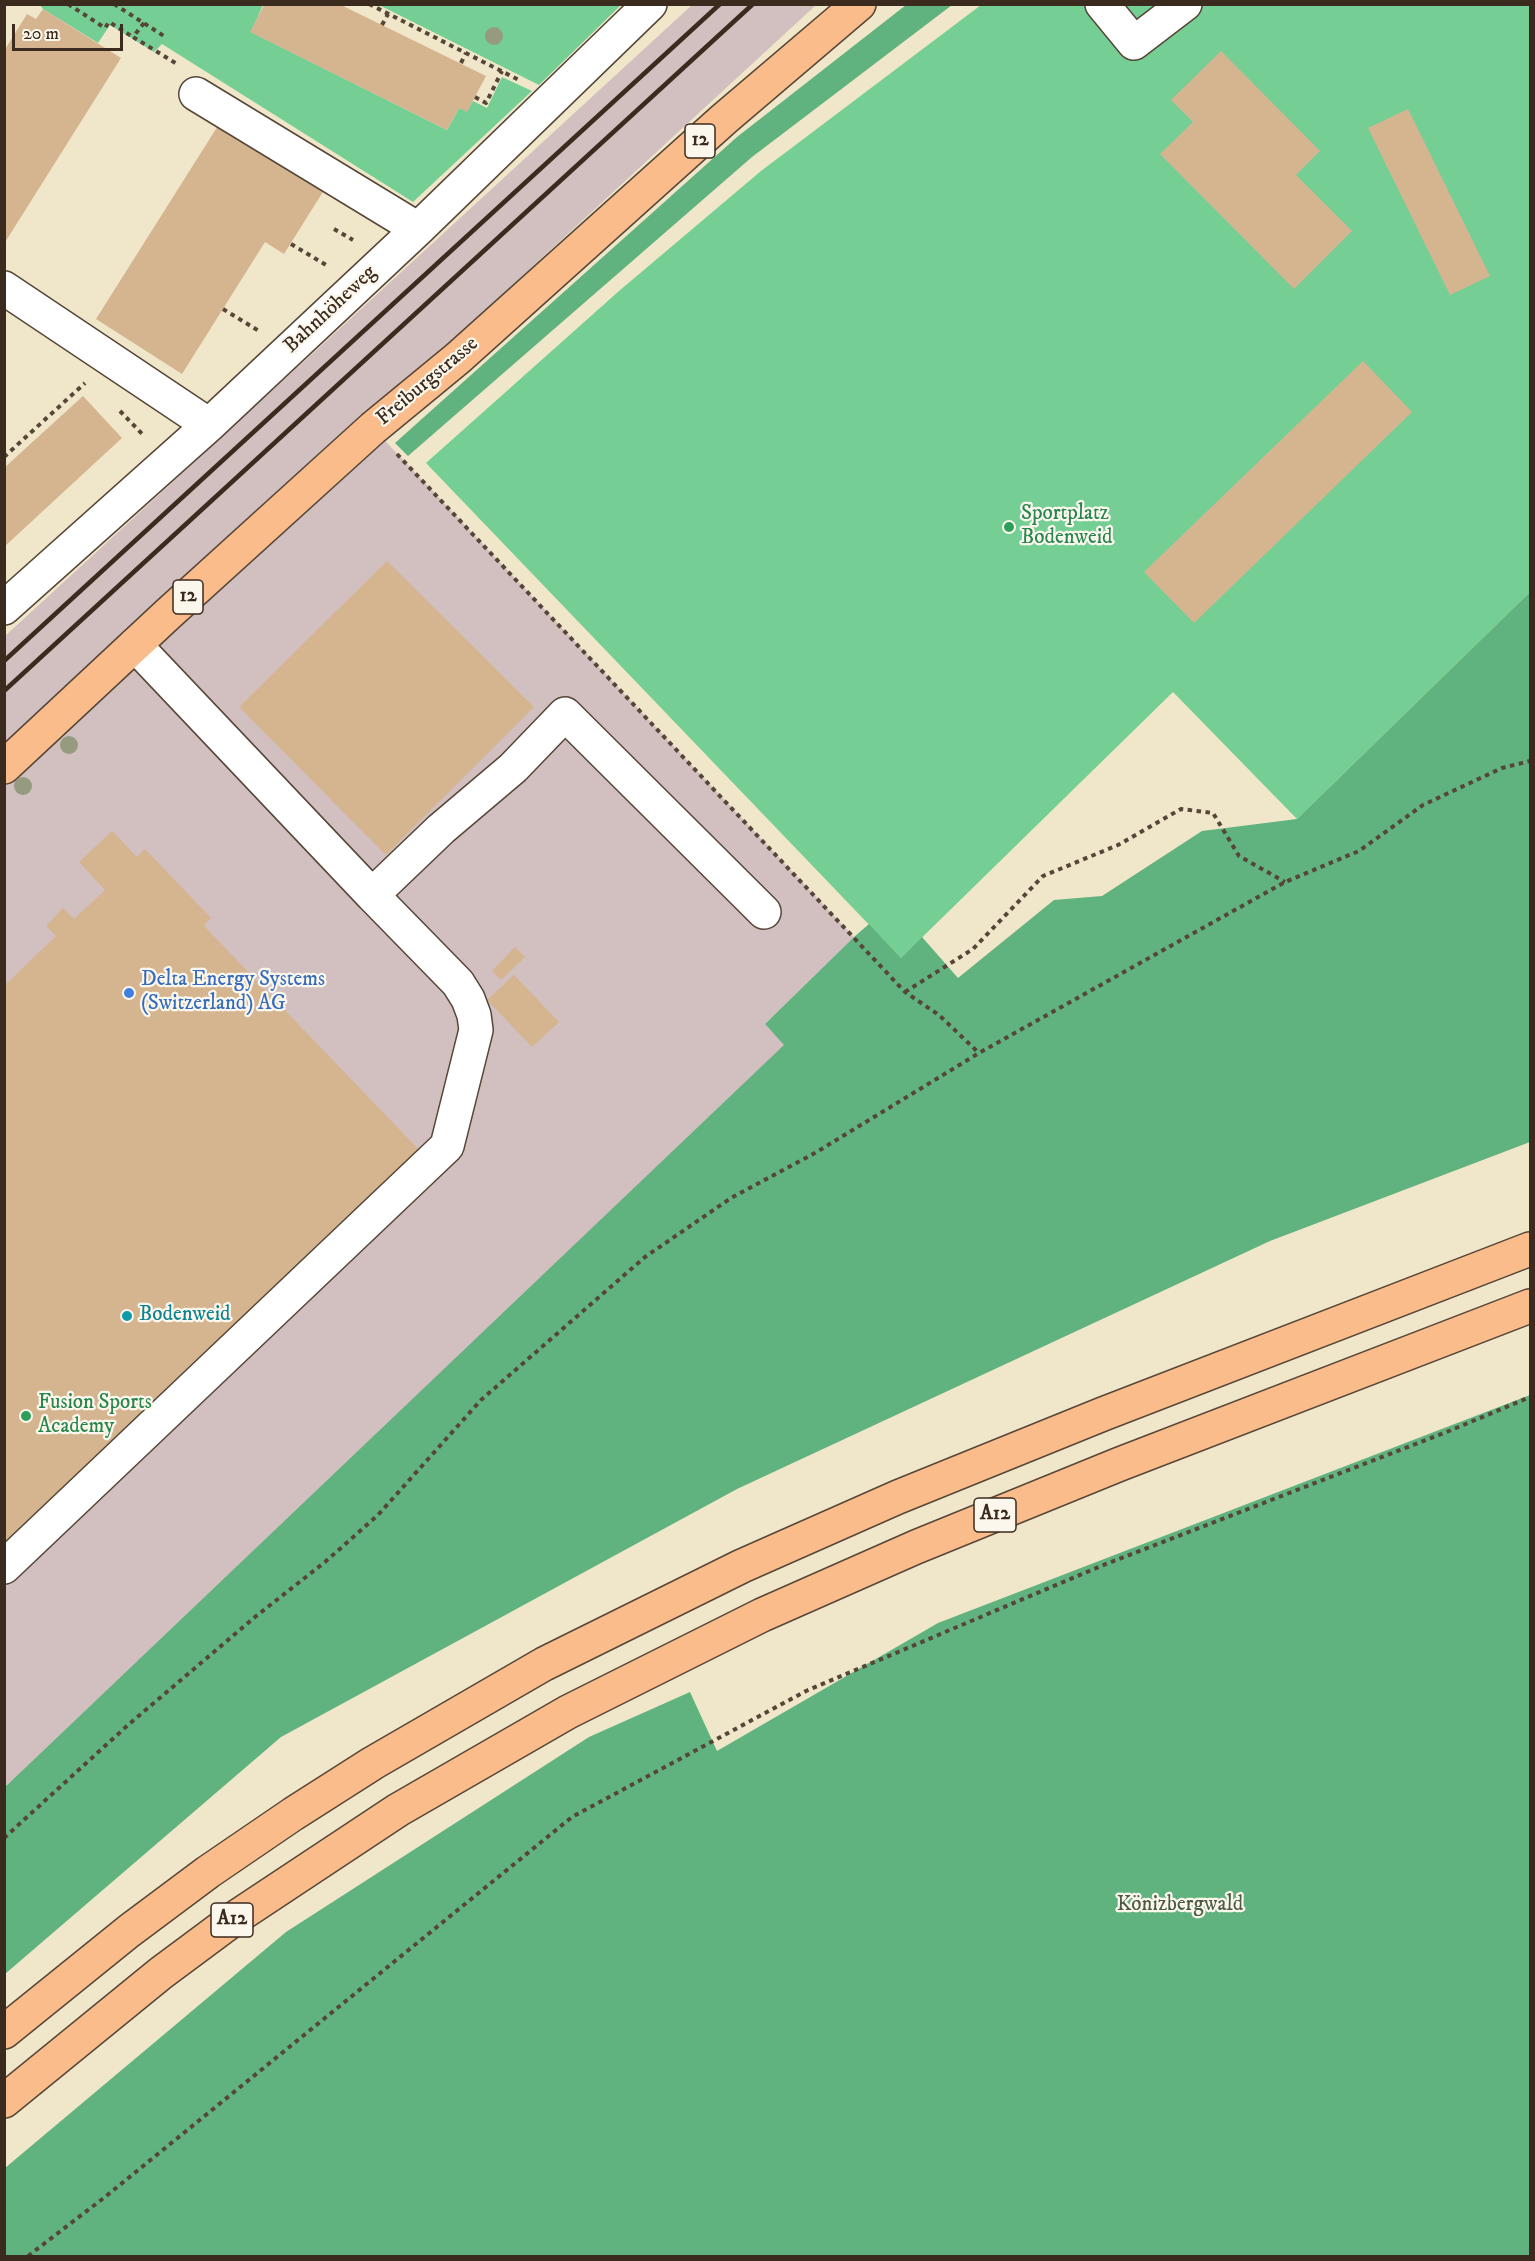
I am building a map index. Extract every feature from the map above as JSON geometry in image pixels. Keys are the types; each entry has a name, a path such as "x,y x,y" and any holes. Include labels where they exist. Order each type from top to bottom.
{"main road":[{"name":"Freiburgstrasse","path":"4,767 373,428 458,358 724,119 859,4"},
{"name":"A12","path":"4,2032 138,1924 293,1814 452,1716 565,1653 742,1566 898,1497 1103,1414 1530,1250"},
{"name":"A12","path":"4,2101 161,1973 235,1918 398,1810 568,1712 762,1615 916,1547 1120,1464 1530,1306"}],"street":[{"name":"Bahnhöheweg","path":"4,608 209,425 418,229 651,4"},
{"path":"1102,4 1134,43 1185,4"},
{"path":"196,94 418,229"},
{"path":"4,288 209,425"},
{"path":"4,1567 447,1146 476,1030 474,1015 468,999 458,983 135,645"},
{"path":"372,895 441,829 513,768 565,714 764,912"}],"path":[{"path":"68,4 105,28 108,22 133,37"},
{"path":"114,4 167,38"},
{"path":"369,4 531,86"},
{"path":"382,25 387,14"},
{"path":"139,29 144,23"},
{"path":"461,63 466,53"},
{"path":"475,97 486,103 502,71"},
{"path":"334,229 359,244"},
{"path":"291,244 312,257"},
{"path":"223,309 246,323"},
{"path":"4,457 89,380"},
{"path":"112,403 150,442"},
{"path":"408,466 905,992 939,1015 979,1053"},
{"path":"4,1838 128,1725 369,1523 480,1400 645,1257 731,1198 815,1153 979,1053 1285,882 1359,851 1423,805 1502,768 1530,761"},
{"path":"905,992 973,949 1043,876 1118,845 1181,809 1213,813 1239,856 1285,882"},
{"path":"28,2256 105,2197 572,1817 806,1691 1101,1566 1449,1431 1530,1396"}],"shaded area":[{"path":"692,5 816,5 5,753 5,636"},
{"path":"373,428 854,937 765,1024 785,1045 5,1787 5,767"}],"green space":[{"path":"40,5 263,5 251,32 447,130 459,108 467,111 473,101 487,108 502,77 532,91 413,202 162,44 154,52 110,25 98,43"},
{"path":"379,5 621,5 539,85"},
{"path":"906,5 952,5 752,157 408,456 395,443 737,137"},
{"name":"Sportplatz Bodenweid","path":"981,5 1530,5 1530,592 1297,819 1173,692 901,958 426,463 619,291 761,171"},
{"path":"1530,592 1530,1142 1270,1241 737,1489 281,1737 5,1974 5,1787 784,1045 765,1024 854,937 869,924 901,958 922,937 958,978 1054,900 1102,896 1202,831 1297,819"},
{"name":"Könizbergwald","path":"1530,1395 1530,2256 5,2256 5,2168 286,1932 589,1737 690,1692 717,1751 938,1623"}],"building":[{"path":"264,5 341,5 486,76 467,112 459,108 447,130 250,32"},
{"path":"43,9 121,58 4,244 4,51 27,14 36,19"},
{"path":"1221,51 1320,151 1296,175 1352,231 1294,289 1160,154 1193,122 1171,100"},
{"path":"1408,109 1490,276 1450,295 1368,128"},
{"path":"221,121 326,187 284,254 265,242 182,374 96,319"},
{"path":"1363,361 1412,412 1194,623 1144,572"},
{"path":"83,396 122,438 4,547 4,468"},
{"path":"387,561 534,707 386,855 239,707"},
{"name":"Bodenweid","path":"112,831 137,857 145,849 211,918 204,926 421,1152 4,1550 4,986 56,936 46,926 63,908 74,919 105,890 79,862"},
{"path":"515,947 525,957 501,980 492,971"},
{"path":"514,975 559,1022 532,1047 487,1000"}],"railway":[{"path":"4,661 720,4"},
{"path":"4,691 753,4"}],"place":[{"name":"Sportplatz Bodenweid","path":"1009,527"},
{"name":"Delta Energy Systems (Switzerland) AG","path":"129,993"},
{"name":"Bodenweid","path":"127,1316"},
{"name":"Fusion Sports Academy","path":"26,1416"}]}
